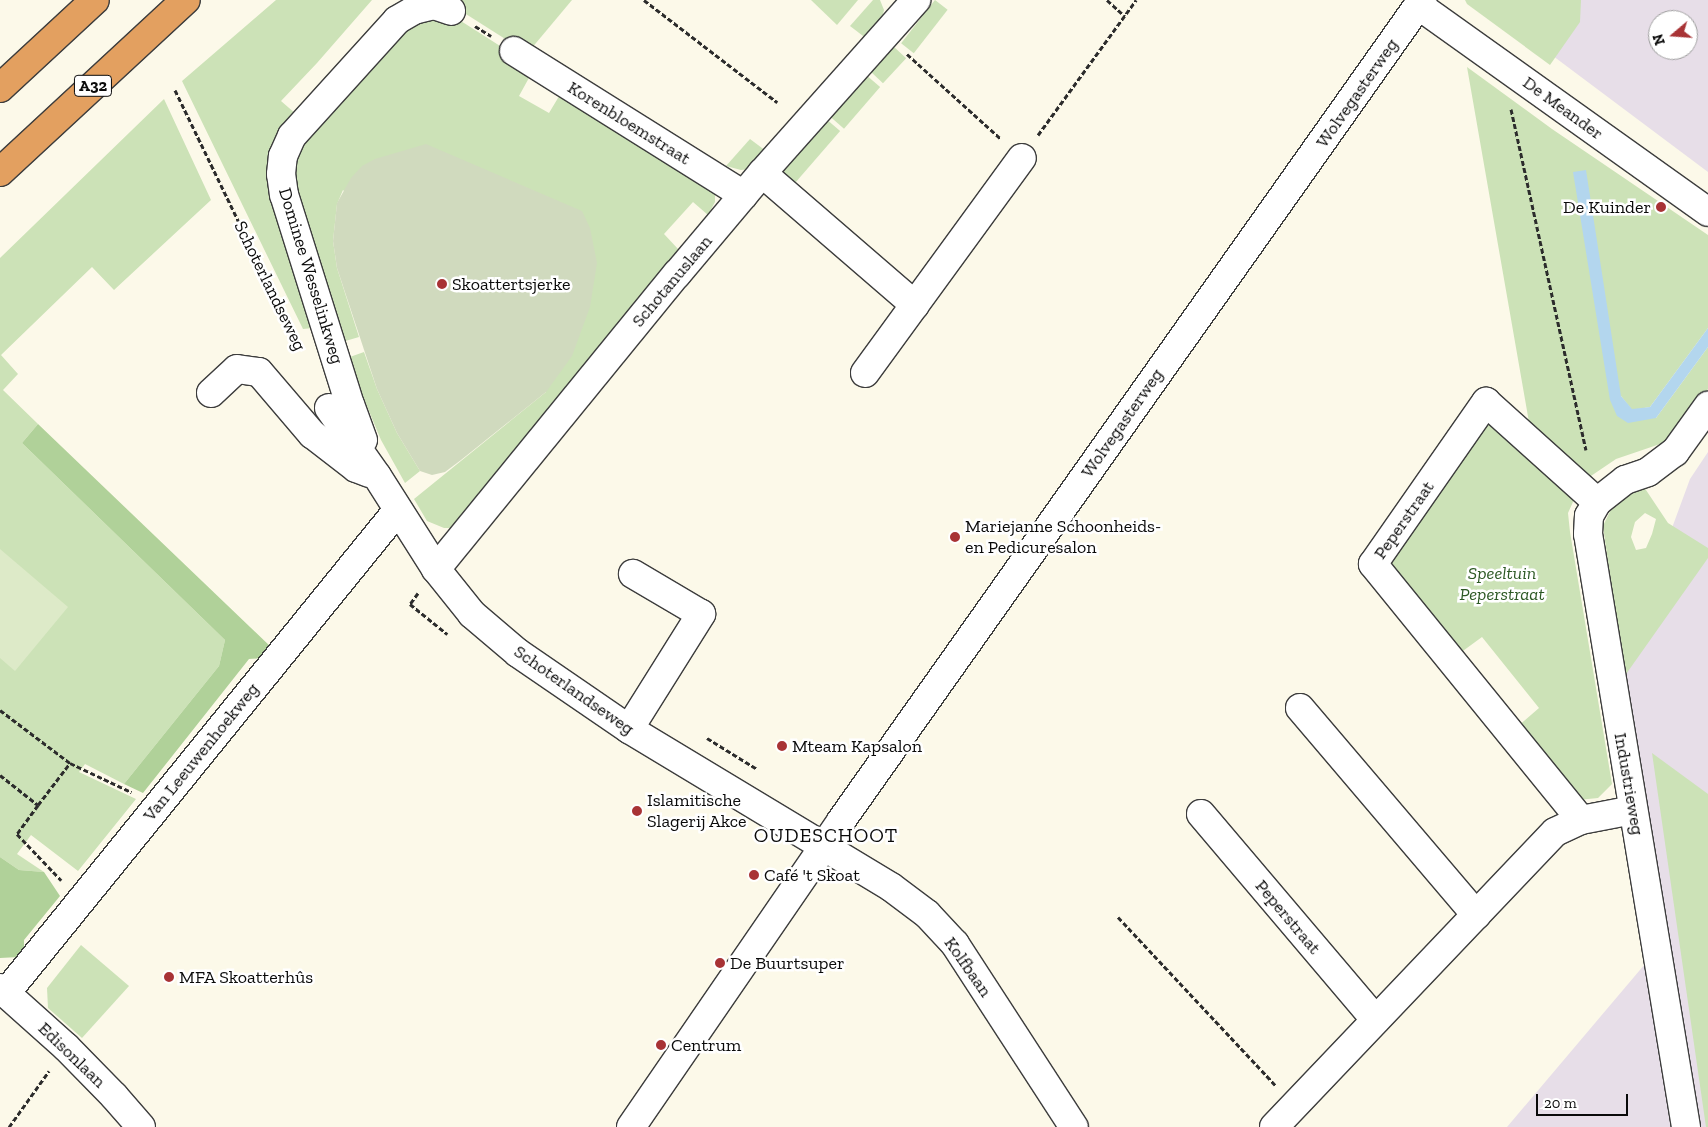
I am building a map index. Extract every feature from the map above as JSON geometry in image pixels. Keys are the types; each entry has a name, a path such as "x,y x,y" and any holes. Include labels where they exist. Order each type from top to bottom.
{"highway":[{"name":"A32","path":"0,172 186,0"},
{"path":"0,88 91,2"}],"street":[{"name":"Schotanuslaan","path":"436,569 762,173 886,36 913,1"},
{"name":"De Meander","path":"1420,3 1708,212"},
{"name":"Wolvegasterweg","path":"631,1127 823,846 1420,3"},
{"name":"Dominee Wesselinkweg","path":"377,476 350,405 284,195 281,174 282,156 292,136 397,20 414,10 434,5 452,11"},
{"name":"Korenbloemstraat","path":"514,51 744,195"},
{"path":"865,373 1022,158"},
{"path":"762,173 915,305"},
{"path":"211,392 237,369 259,372 312,434 356,468 377,476"},
{"name":"Peperstraat","path":"1581,820 1373,564 1486,402 1597,502"},
{"path":"1597,502 1625,480 1648,472 1675,452 1708,406"},
{"name":"Schoterlandseweg","path":"329,408 377,476 436,569 472,614 518,653 629,729 823,846"},
{"name":"Industrieweg","path":"1597,502 1589,516 1588,534 1686,1127"},
{"name":"Van Leeuwenhoekweg","path":"3,991 81,900 398,511"},
{"path":"629,729 701,614 633,574"},
{"path":"1300,708 1476,915"},
{"path":"1274,1127 1555,832 1581,820 1633,810"},
{"name":"Peperstraat","path":"1201,814 1376,1020"},
{"name":"Kolfbaan","path":"823,846 891,887 926,914 955,944 1074,1127"},
{"name":"Edisonlaan","path":"3,991 66,1047 141,1127"}],"path":[{"path":"644,0 777,102"},
{"path":"1107,0 1125,16"},
{"path":"886,36 1022,158 1136,0"},
{"path":"452,11 514,51"},
{"path":"1521,78 1508,96 1587,454"},
{"name":"Schoterlandseweg","path":"175,90 299,346"},
{"path":"0,710 70,763 158,805"},
{"path":"70,763 17,834 81,900"},
{"path":"0,775 38,805"},
{"path":"1118,917 1295,1105"},
{"path":"9,1127 66,1047"}],"shaded area":[{"path":"1567,0 1708,0 1708,172 1537,44"},
{"path":"1708,452 1708,1127 1507,1127 1656,951 1619,672 1690,479"}],"green space":[{"path":"276,0 372,0 281,101 296,114 271,154 267,175 269,194 313,328 303,329 182,81"},
{"path":"451,0 572,0 531,49 513,44 458,9"},
{"path":"811,0 858,0 837,25"},
{"path":"873,0 880,0 884,10 882,19 867,39 850,26"},
{"path":"935,0 948,10 914,53 901,43"},
{"path":"1465,0 1581,0 1580,22 1550,65 1467,4"},
{"path":"453,16 508,51 503,60 530,76 519,96 549,113 561,93 713,188 715,202 708,215 693,202 664,234 679,250 479,493 485,498 452,528 444,528 427,521 414,499 546,392 343,190 337,204 333,241 337,268 359,337 342,342 294,187 294,160 312,132 411,25 423,17"},
{"path":"893,46 906,58 883,83 870,71"},
{"path":"1467,67 1552,129 1708,235 1708,328 1650,407 1632,410 1621,396 1617,416 1656,418 1708,347 1708,389 1666,442 1616,459 1585,480 1530,428"},
{"path":"865,74 880,87 844,129 829,116"},
{"path":"164,99 211,200 114,290 92,267 1,355 18,374 3,390 38,424 22,443 225,640 219,666 124,784 85,764 79,772 136,799 78,871 31,835 17,854 44,872 19,870 0,857 0,258"},
{"path":"825,118 840,131 794,185 778,172"},
{"path":"750,139 766,151 749,169 741,170 726,166"},
{"path":"426,144 582,211 590,228 597,263 590,307 572,356 546,392 445,472 432,475 420,471 397,433 377,389 337,268 333,241 337,203 351,178 362,166 375,159"},
{"path":"364,352 377,389 397,433 420,471 405,483 381,440 347,358"},
{"name":"Speeltuin Peperstraat","path":"1490,413 1577,493 1568,513 1570,532 1612,784 1598,798 1578,800 1517,727 1539,708 1482,637 1456,656 1384,567"},
{"path":"38,424 272,648 263,658 249,659 143,793 124,784 219,666 225,640 22,443"},
{"path":"1644,487 1668,523 1708,548 1708,558 1624,677 1603,526 1614,503","holes":["1645,513 1656,519 1646,548 1636,550 1631,537 1635,522"]},
{"path":"0,549 68,607 15,671 0,658"},
{"path":"1652,753 1708,794 1708,1127 1706,1127"},
{"path":"0,857 19,870 44,872 60,896 24,940 24,952 19,957 0,958"},
{"path":"81,945 129,986 82,1038 48,1008 47,988"}],"water":[{"path":"1586,170 1621,396 1632,409 1650,407 1708,328 1708,347 1656,418 1628,423 1617,416 1610,400 1573,172"}],"place":[{"name":"De Kuinder","path":"1661,207"},
{"name":"Skoattertsjerke","path":"442,284"},
{"name":"Mariejanne Schoonheids- en Pedicuresalon","path":"955,537"},
{"name":"Mteam Kapsalon","path":"782,746"},
{"name":"Islamitische Slagerij Akce","path":"637,811"},
{"name":"Café 't Skoat","path":"754,875"},
{"name":"De Buurtsuper","path":"720,963"},
{"name":"MFA Skoatterhûs","path":"169,977"},
{"name":"Centrum","path":"661,1045"}],"district":[{"name":"OUDESCHOOT","path":"826,835"}]}
